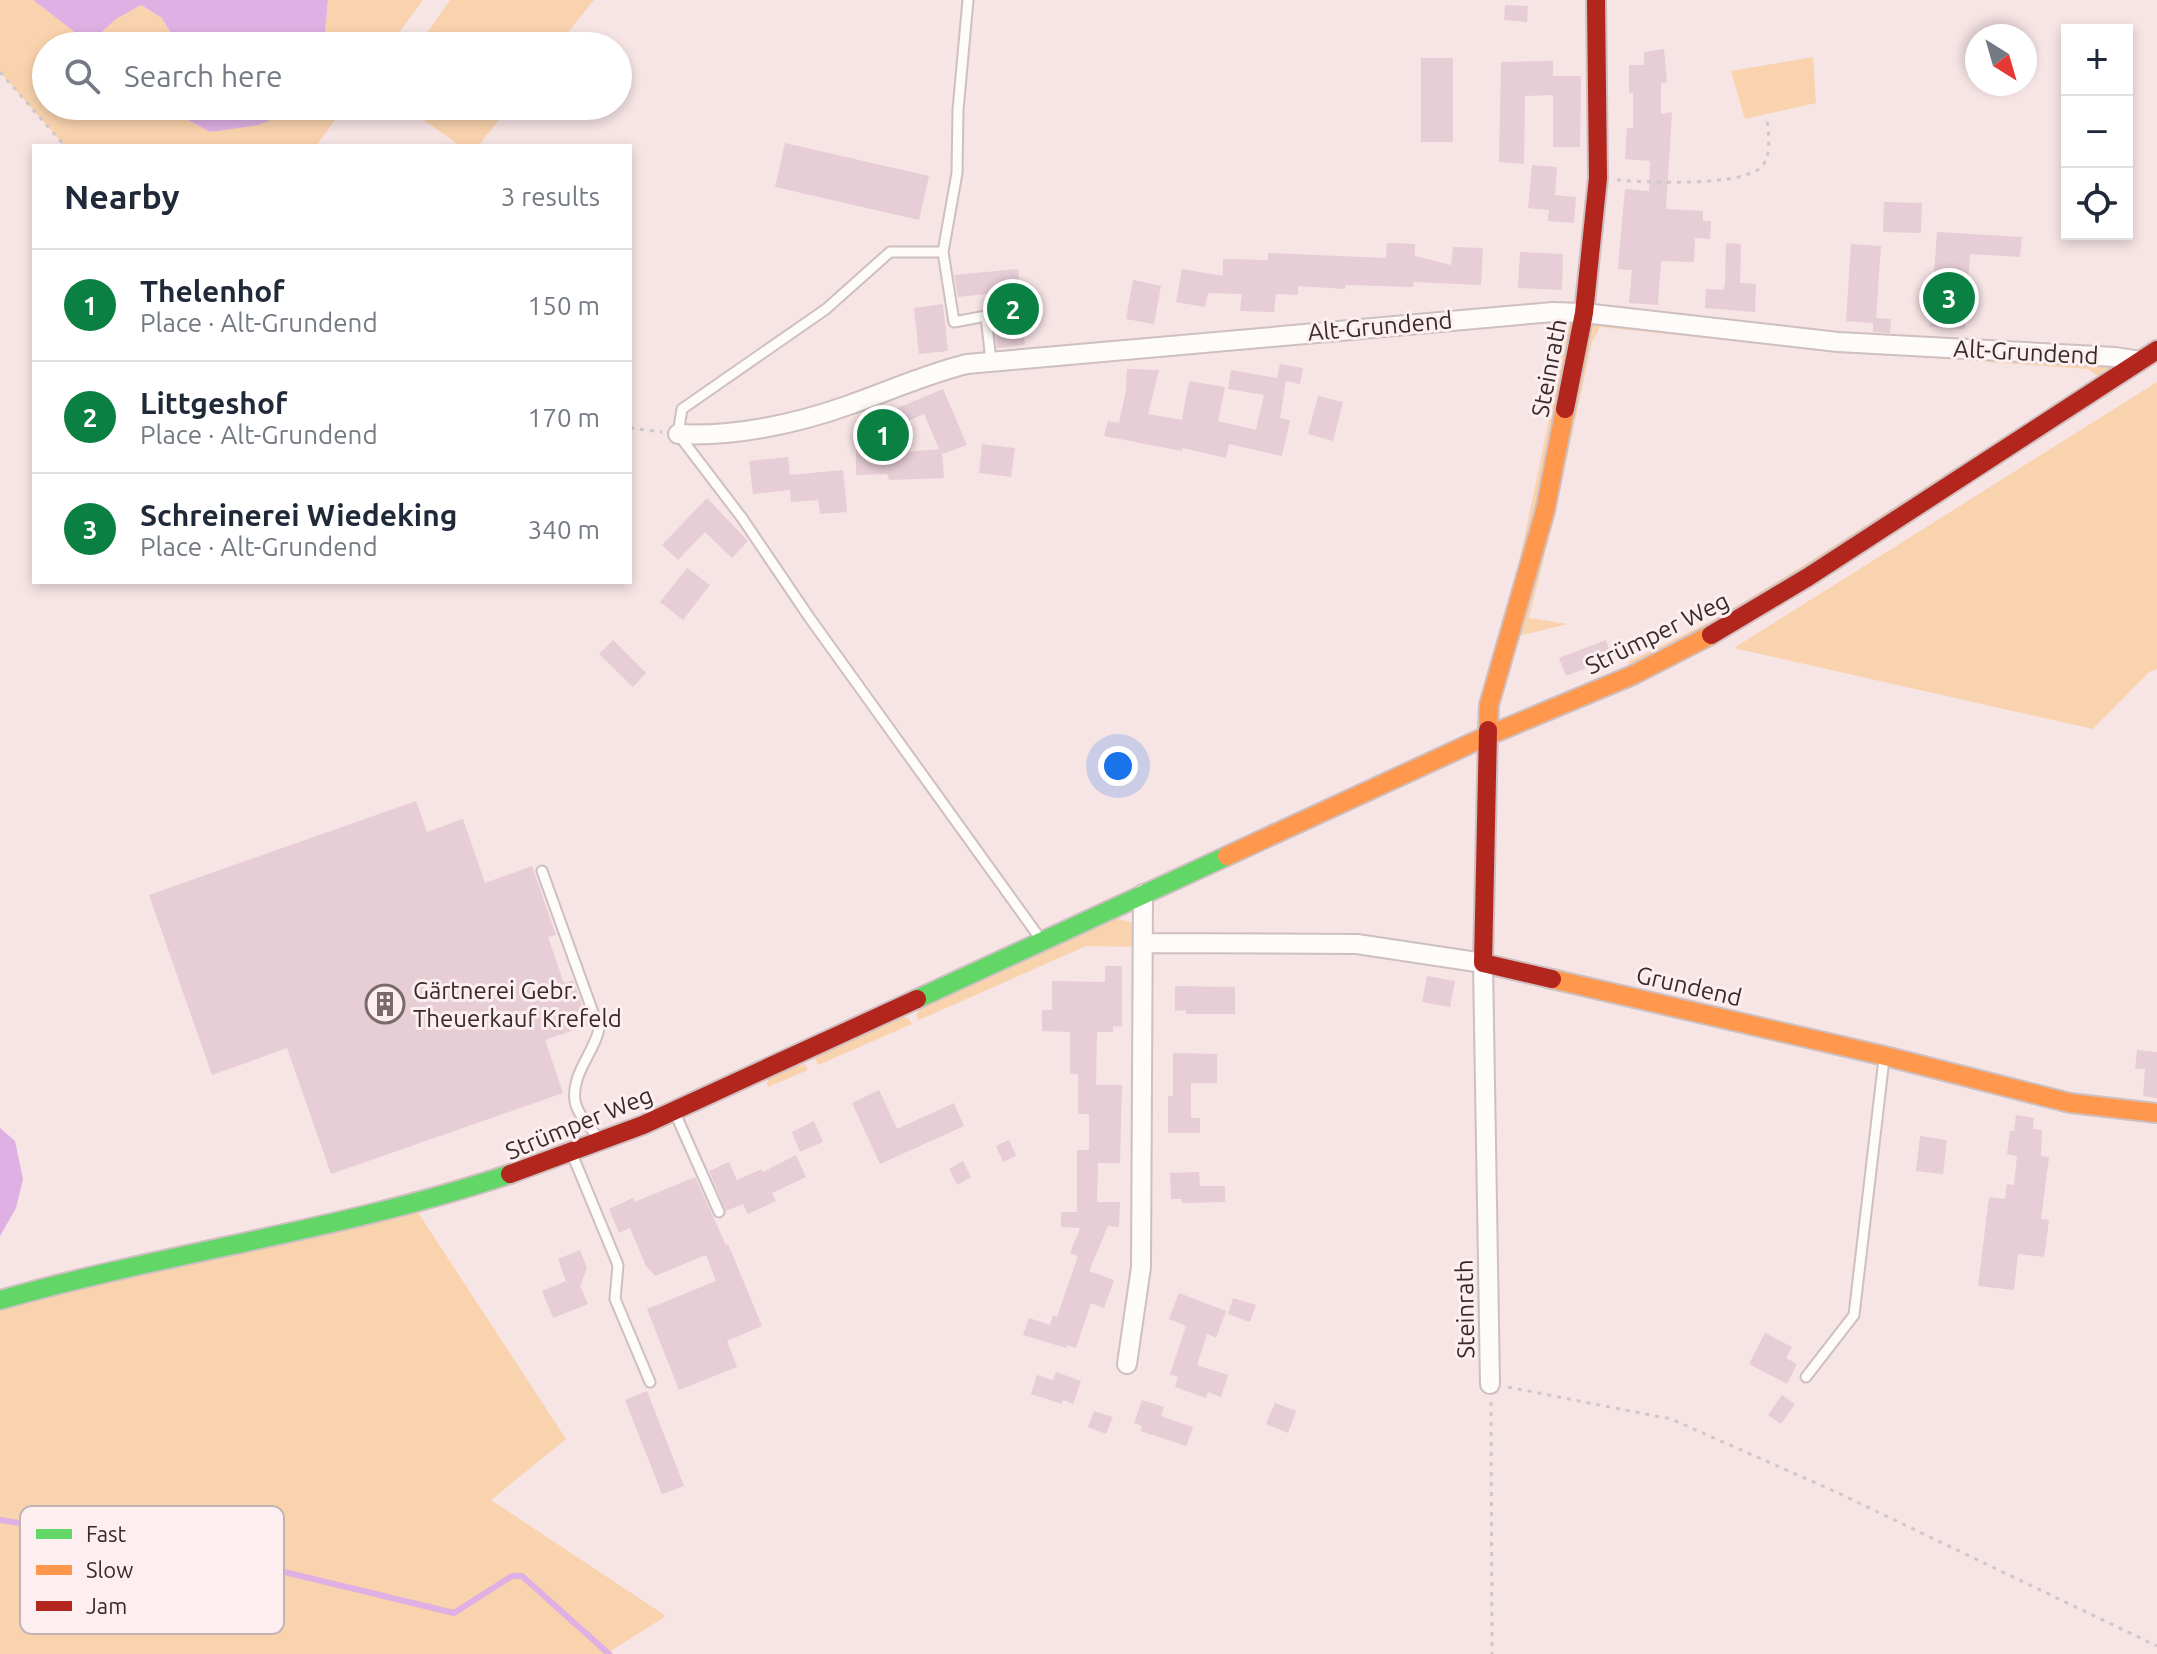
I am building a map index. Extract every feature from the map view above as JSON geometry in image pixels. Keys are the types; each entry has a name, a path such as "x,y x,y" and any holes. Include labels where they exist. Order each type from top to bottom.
{"street":[{"name":"Steinrath","path":"1487,736 1489,705 1545,511 1584,313 1598,178 1596,0"},
{"name":"Alt-Grundend","path":"678,434 712,434 808,417 948,369 991,361 1553,312 1838,342 2115,357 2140,361"},
{"name":"Strümper Weg","path":"0,1300 55,1283 388,1211 499,1180 572,1154 674,1111 1487,736 1633,675 1720,631 2157,350"},
{"path":"1483,963 1487,736"},
{"path":"1127,1364 1141,1267 1143,894"},
{"name":"Grundend","path":"1144,943 1357,944 1483,963 1885,1056 2070,1103 2157,1113"},
{"name":"Steinrath","path":"1483,963 1490,1384"}],"lane":[{"path":"968,0 958,110 957,173 943,252 954,322 986,316 991,361"},
{"path":"943,252 890,252 826,309 682,409 678,434 742,518 809,617 1042,941"},
{"path":"542,871 599,1029 596,1043 578,1075 575,1101 601,1142"},
{"path":"1806,1377 1854,1315 1885,1056"},
{"path":"674,1111 719,1212"},
{"path":"572,1154 618,1265 615,1299 650,1382"}],"path":[{"path":"0,72 32,108"},
{"path":"1598,178 1665,184 1745,176 1764,164 1767,117"},
{"path":"42,120 63,144"},
{"path":"632,428 678,434"},
{"path":"1490,1384 1671,1419 1834,1491 2157,1646"},
{"name":"Steinrath","path":"1490,1384 1492,1654"}],"shaded area":[{"path":"0,0 33,0 76,32 32,32 32,108 0,72"},
{"path":"33,0 328,0 325,32 170,32 162,18 141,5 116,19 101,32 75,32"},
{"path":"328,0 423,0 399,32 325,32"},
{"path":"450,0 594,0 568,32 428,32"},
{"path":"140,5 162,18 170,32 101,32"},
{"path":"1813,57 1816,103 1745,119 1731,71"},
{"path":"42,120 188,120 210,132 259,120 335,120 317,144 63,144"},
{"path":"188,120 270,120 259,125 210,132"},
{"path":"423,120 499,120 480,144 458,144"},
{"path":"1599,321 2110,362 2116,368 1804,573 1631,668 1628,662 1712,621 1801,567 2098,376 2088,369 1836,351 1600,327 1592,342 1529,618 1568,624 1515,637 1589,327"},
{"path":"1569,323 1574,327 1539,508 1503,640"},
{"path":"2157,382 2157,669 2149,672 2093,729 1734,648"},
{"path":"1111,917 1131,922 1137,931 1138,947 1086,946 919,1020 916,1015 924,1003"},
{"path":"899,1016 908,1018 912,1024 818,1065 815,1058"},
{"path":"805,1064 808,1070 768,1087 771,1074"},
{"path":"0,1128 15,1141 23,1179 16,1208 0,1236"},
{"path":"417,1211 566,1439 491,1500 666,1616 606,1654 0,1654 0,1305"}],"building":[{"path":"1505,5 1528,6 1527,22 1504,20"},
{"path":"1664,49 1667,83 1661,83 1661,114 1672,112 1666,209 1703,211 1703,221 1711,221 1710,239 1695,238 1694,262 1661,261 1658,305 1629,303 1632,270 1618,269 1625,189 1649,191 1650,161 1625,159 1627,128 1633,128 1629,65 1644,65 1644,52"},
{"path":"1421,58 1453,58 1453,142 1421,142"},
{"path":"1553,61 1553,76 1581,76 1580,147 1553,147 1553,95 1525,96 1524,164 1499,162 1501,62"},
{"path":"785,143 929,176 919,220 775,187"},
{"path":"1532,165 1557,167 1555,195 1576,197 1574,223 1548,221 1549,210 1528,208"},
{"path":"1884,202 1922,203 1921,233 1883,232"},
{"path":"1937,232 2022,237 2020,257 1970,254 1965,329 1930,327"},
{"path":"1387,243 1415,244 1415,256 1451,265 1453,247 1483,248 1481,285 1414,282 1413,287 1346,285 1345,289 1298,286 1298,295 1276,294 1274,312 1240,311 1242,294 1208,293 1205,307 1176,302 1182,269 1223,276 1223,259 1268,260 1268,253 1386,258"},
{"path":"1726,243 1741,244 1740,283 1756,284 1755,312 1705,308 1706,289 1723,290 1725,285"},
{"path":"1851,244 1881,246 1876,318 1891,319 1890,333 1873,332 1873,323 1846,321"},
{"path":"1520,252 1563,254 1562,290 1518,288"},
{"path":"1018,269 1025,345 997,348 994,322 1006,320 1003,292 958,297 954,275"},
{"path":"1133,280 1161,286 1154,324 1126,319"},
{"path":"943,304 948,351 919,354 914,308"},
{"path":"1280,364 1303,368 1300,384 1286,381 1280,418 1290,420 1282,456 1229,444 1226,458 1104,436 1108,421 1119,423 1127,369 1159,370 1148,414 1182,420 1189,381 1225,387 1218,421 1256,430 1264,395 1228,389 1231,370 1277,378"},
{"path":"943,389 967,445 942,454 944,478 889,480 887,474 856,475 856,450 873,448 862,423","holes":["924,414 939,449 907,452 895,427"]},
{"path":"1318,396 1343,402 1333,441 1308,434"},
{"path":"982,444 1015,448 1011,477 979,473"},
{"path":"788,457 790,475 843,470 847,512 820,514 818,500 791,502 790,490 753,494 749,461"},
{"path":"707,498 748,541 732,558 705,532 678,560 662,545"},
{"path":"687,568 710,585 683,620 660,602"},
{"path":"613,640 646,673 633,687 599,654"},
{"path":"1606,640 1612,658 1566,676 1559,658"},
{"name":"Gärtnerei Gebr. Theuerkauf Krefeld","path":"416,801 427,832 463,819 485,883 532,866 556,935 548,937 564,983 573,980 589,1025 545,1040 563,1093 331,1174 287,1048 212,1075 149,895"},
{"path":"1105,966 1122,966 1122,1027 1113,1026 1113,1032 1097,1032 1096,1085 1122,1085 1120,1163 1098,1163 1097,1202 1120,1202 1119,1227 1108,1226 1089,1271 1114,1280 1104,1308 1091,1303 1076,1348 1067,1345 1066,1348 1023,1335 1029,1318 1050,1325 1053,1315 1057,1317 1078,1256 1070,1253 1080,1228 1061,1227 1061,1212 1077,1212 1077,1150 1089,1150 1089,1114 1078,1114 1078,1074 1070,1074 1070,1032 1042,1031 1042,1010 1052,1010 1052,981 1105,982"},
{"path":"1427,976 1455,981 1450,1007 1422,1002"},
{"path":"1175,986 1235,987 1235,1014 1186,1014 1186,1010 1175,1011"},
{"path":"2137,1050 2157,1052 2157,1098 2143,1096 2145,1069 2135,1069"},
{"path":"1173,1053 1217,1054 1217,1083 1191,1083 1191,1118 1200,1118 1200,1133 1168,1133 1168,1096 1173,1096"},
{"path":"879,1090 897,1129 954,1103 964,1126 880,1164 852,1103"},
{"path":"2016,1115 2034,1118 2033,1129 2042,1130 2041,1156 2049,1157 2041,1219 2049,1220 2044,1257 2018,1254 2014,1290 1978,1286 1989,1197 2005,1199 2007,1184 2014,1185 2017,1156 2007,1154"},
{"path":"814,1121 823,1142 800,1152 792,1132"},
{"path":"1920,1136 1947,1140 1943,1174 1916,1171"},
{"path":"1009,1140 1016,1156 1003,1162 996,1146"},
{"path":"796,1155 806,1177 772,1193 776,1201 748,1214 743,1204 726,1211 709,1171 729,1162 737,1180 762,1169 763,1172"},
{"path":"963,1161 971,1177 957,1185 949,1169"},
{"path":"1199,1172 1200,1186 1225,1186 1225,1202 1182,1203 1182,1199 1171,1199 1170,1173"},
{"path":"695,1177 728,1244 762,1326 727,1341 737,1367 679,1390 647,1309 716,1281 706,1255 655,1276 646,1266 630,1228 619,1233 609,1209 633,1198 635,1202"},
{"path":"580,1250 587,1268 580,1286 588,1304 553,1318 542,1291 566,1281 558,1259"},
{"path":"1179,1293 1226,1311 1216,1338 1207,1334 1197,1365 1228,1375 1221,1397 1208,1392 1206,1398 1175,1387 1178,1377 1170,1374 1186,1326 1169,1319"},
{"path":"1233,1298 1256,1305 1250,1322 1228,1314"},
{"path":"1765,1333 1792,1347 1786,1358 1797,1364 1787,1384 1749,1364"},
{"path":"1056,1372 1081,1381 1073,1404 1063,1400 1062,1404 1031,1394 1037,1375 1053,1380"},
{"path":"647,1391 684,1486 662,1494 625,1400"},
{"path":"1782,1395 1795,1404 1781,1424 1768,1415"},
{"path":"1142,1400 1164,1407 1161,1416 1193,1427 1186,1446 1140,1431 1142,1426 1134,1423"},
{"path":"1275,1403 1296,1411 1288,1433 1266,1424"},
{"path":"1094,1411 1113,1417 1106,1434 1088,1427"}],"waterway":[{"path":"0,1520 20,1523"},
{"path":"284,1572 454,1613 512,1576 522,1576 609,1654"}],"traffic: fast":[{"path":"917,999 1227,856"},
{"path":"0,1300 384,1211 510,1174"}],"traffic: slow":[{"path":"1488,730 1489,705 1545,511 1565,409"},
{"path":"1227,856 1487,736 1633,675 1711,635"},
{"path":"1552,979 1885,1056 2070,1103 2157,1113"}],"traffic: jam":[{"path":"1565,409 1584,313 1598,178 1596,0"},
{"path":"1711,635 1808,577 2157,350"},
{"path":"1488,730 1483,963 1552,979"},
{"path":"510,1174 643,1125 917,999"}],"place":[{"name":"Schreinerei Wiedeking","path":"1949,298"},
{"name":"Littgeshof","path":"1013,309"},
{"name":"Thelenhof","path":"883,435"},
{"name":"Gärtnerei Gebr. Theuerkauf Krefeld","path":"385,1004"}]}
